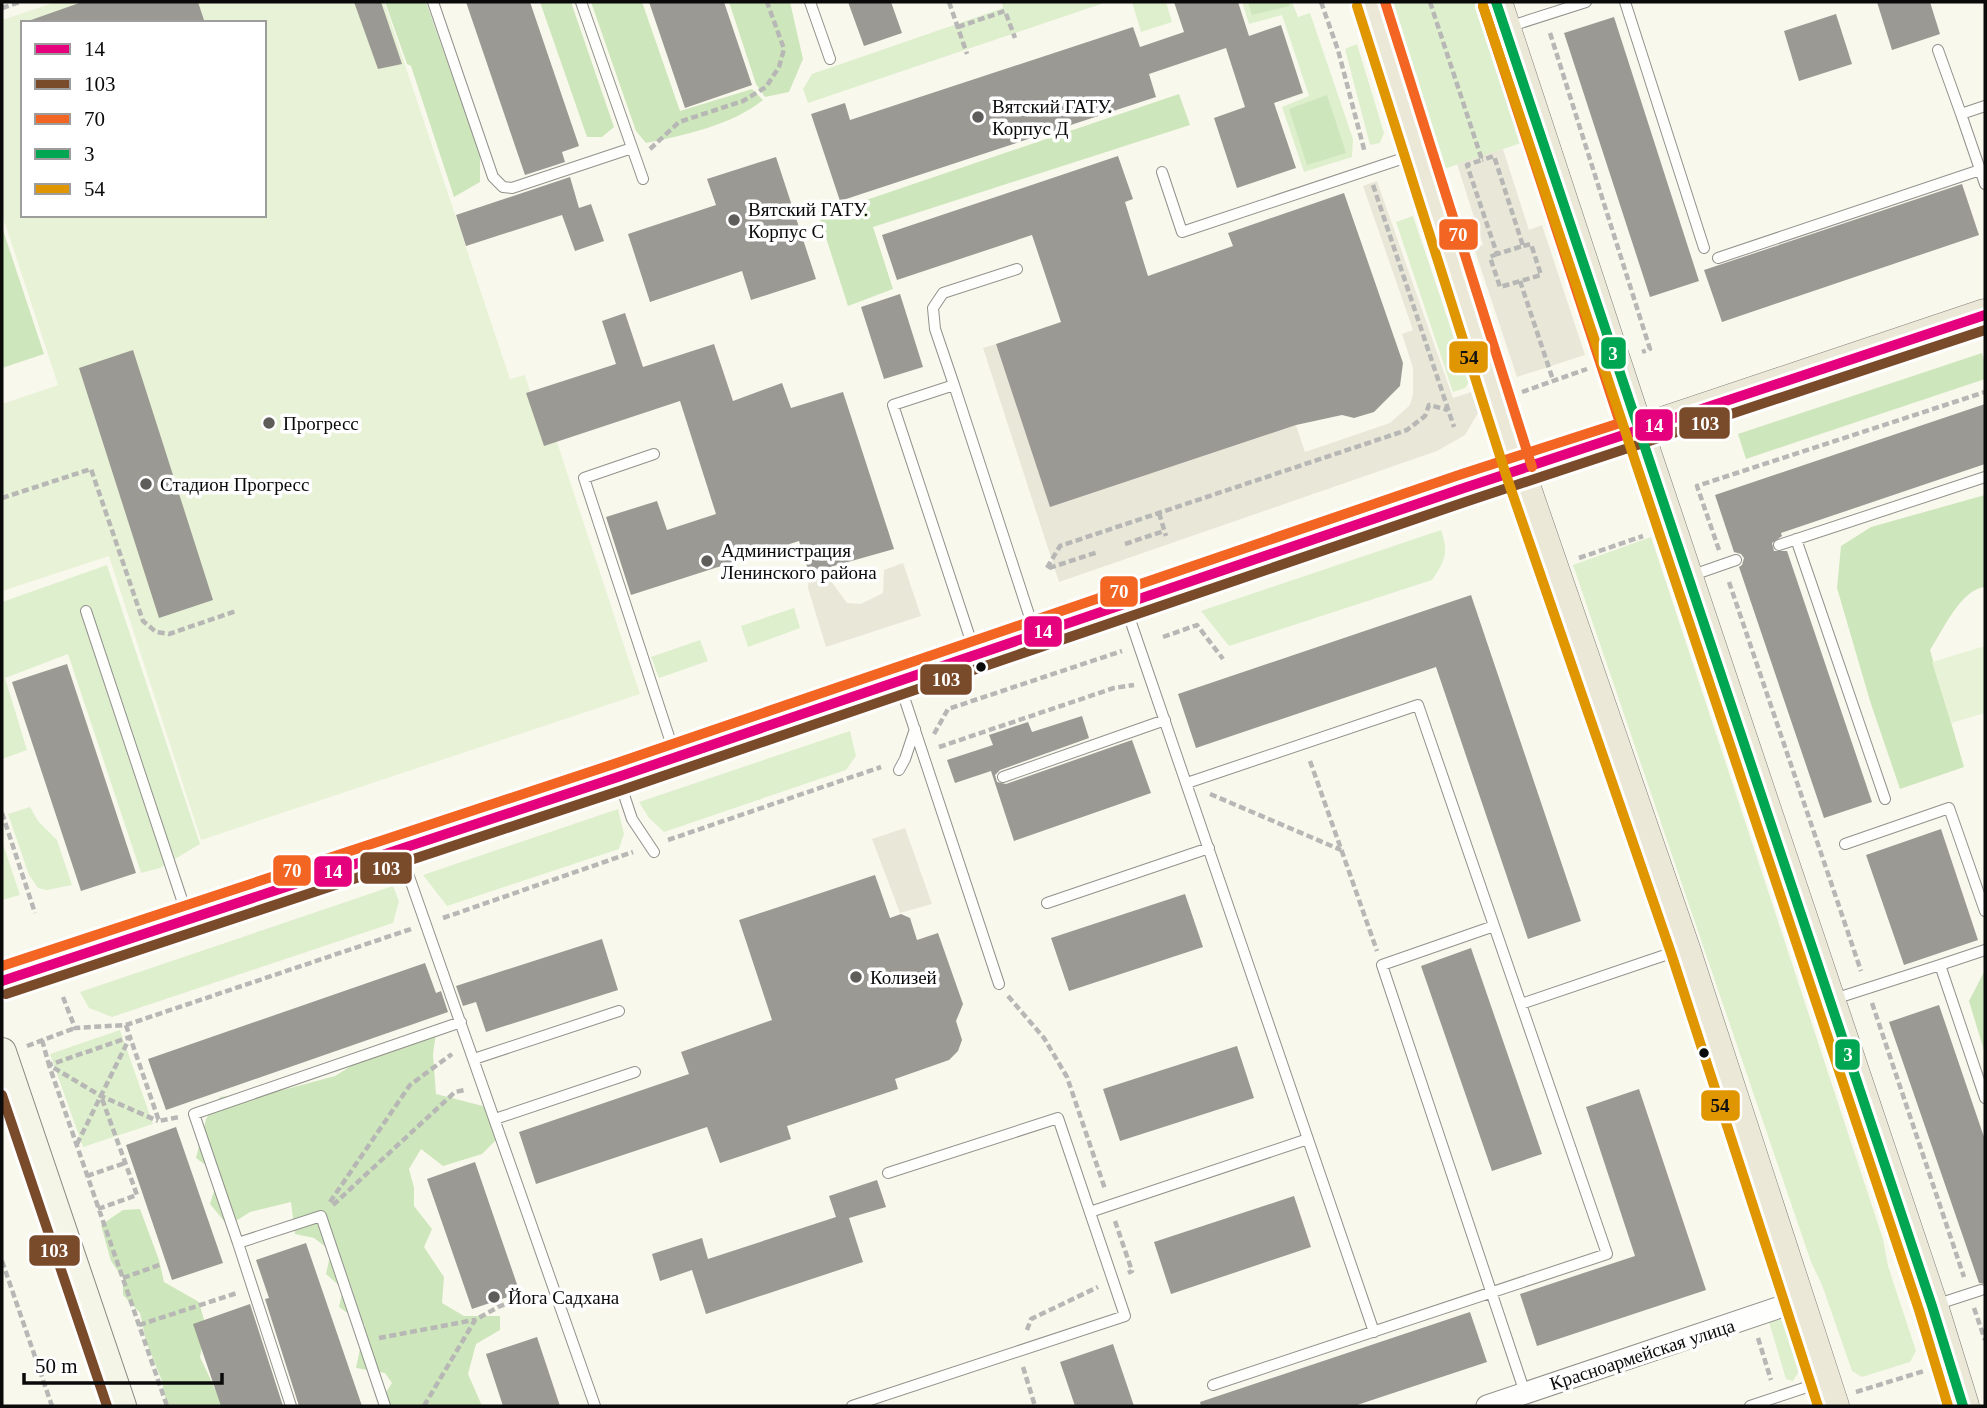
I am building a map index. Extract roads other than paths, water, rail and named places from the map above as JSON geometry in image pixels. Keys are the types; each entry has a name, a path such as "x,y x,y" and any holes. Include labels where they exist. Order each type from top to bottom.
{"main road":[{"path":"1370,2 1519,471 1684,949 1798,1301 1838,1393"},
{"path":"1501,15 1638,432 1932,1306 1963,1406"},
{"path":"2,981 676,758 1464,488 1985,315"},
{"path":"12,1050 122,1406"}],"street":[{"name":"Красноармейская улица","path":"1487,1406 1798,1301"}],"lane":[{"path":"433,2 493,177 503,187 512,188 632,148"},
{"path":"581,2 643,179"},
{"path":"810,2 830,59"},
{"path":"1501,15 1544,15 1586,2"},
{"path":"1625,2 1704,248"},
{"path":"1938,50 1985,184"},
{"path":"1961,114 1985,106"},
{"path":"1163,172 1182,233 1419,153"},
{"path":"1718,258 1980,170"},
{"path":"1017,269 943,293 933,308 935,329 1036,636"},
{"path":"954,385 894,405 976,656"},
{"path":"654,454 584,478 676,758"},
{"path":"1779,545 1985,477"},
{"path":"1796,540 1885,799"},
{"path":"1687,577 1736,560"},
{"path":"1125,605 1374,1332"},
{"path":"86,611 188,918"},
{"path":"899,682 999,984"},
{"path":"1186,783 1418,705 1606,1254 1213,1385"},
{"path":"1003,777 1165,720"},
{"path":"899,770 915,729"},
{"path":"618,777 632,819 652,849"},
{"path":"1845,844 1950,808 1985,911"},
{"path":"1047,903 1209,848"},
{"path":"400,849 595,1406"},
{"path":"1494,926 1382,965 1525,1393"},
{"path":"1521,1004 1684,949"},
{"path":"1829,1001 1985,950"},
{"path":"1940,965 1985,1098"},
{"path":"474,1059 619,1011"},
{"path":"291,1406 194,1114 461,1022"},
{"path":"495,1119 635,1072"},
{"path":"852,1406 1125,1316 1058,1118 888,1173"},
{"path":"1090,1212 1308,1139"},
{"path":"238,1243 321,1216 385,1406"},
{"path":"1932,1306 1981,1290"},
{"path":"1749,1406 1777,1397 1838,1393"}],"place":[{"name":"Вятский ГАТУ. Корпус Д","path":"978,117"},
{"name":"Вятский ГАТУ. Корпус С","path":"734,220"},
{"name":"Прогресс","path":"269,423"},
{"name":"Стадион Прогресс","path":"146,484"},
{"name":"Администрация Ленинского района","path":"707,561"},
{"name":"Колизей","path":"856,977"},
{"name":"Йога Садхана","path":"494,1297"}]}
